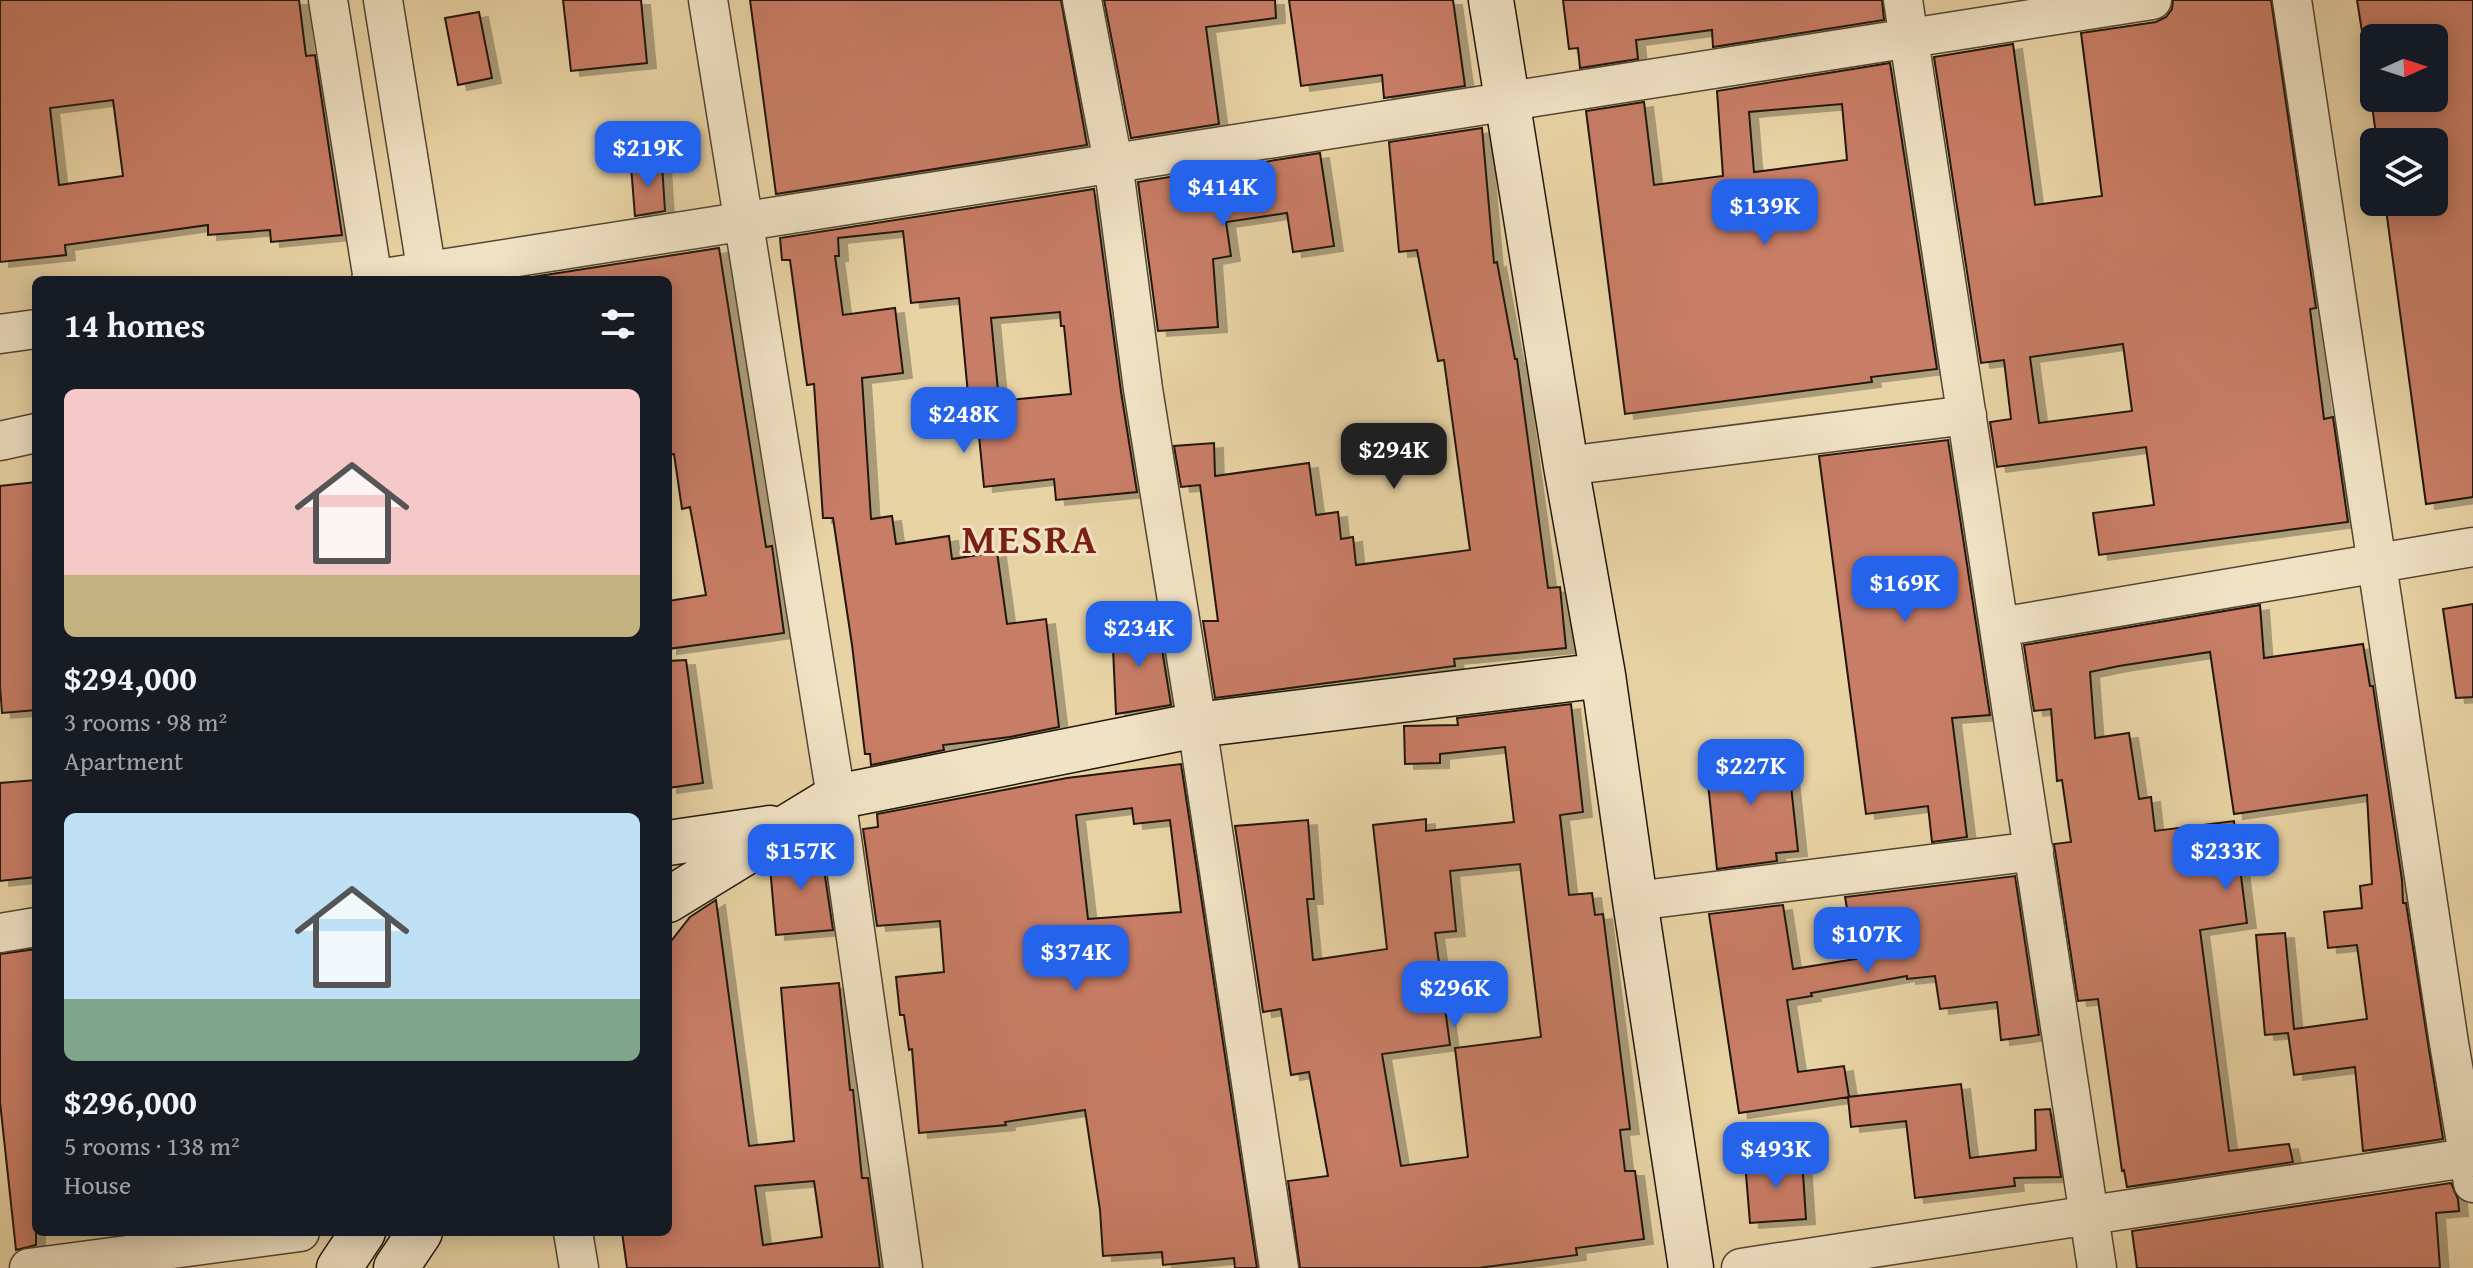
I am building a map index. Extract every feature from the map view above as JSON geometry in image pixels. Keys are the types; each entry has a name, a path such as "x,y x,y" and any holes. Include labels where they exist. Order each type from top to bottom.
{"main road":[{"path":"1491,0 1603,675 1691,1268"},
{"path":"672,898 836,797 1197,725 1603,675"},
{"path":"672,842 788,826"},
{"path":"339,1268 360,1236"},
{"path":"396,1268 417,1236"}],"street":[{"path":"328,0 371,276"},
{"path":"383,0 428,276 743,221 2152,0"},
{"path":"708,0 836,797 903,1268"},
{"path":"1082,0 1113,162 1143,389 1279,1268"},
{"path":"1903,0 2097,1268"},
{"path":"1741,1268 2090,1215 2471,1166 2449,1043 2292,0"},
{"path":"0,334 32,330"},
{"path":"1566,466 1967,415"},
{"path":"0,441 32,434"},
{"path":"2000,627 2473,547"},
{"path":"1635,901 2034,851"},
{"path":"0,933 32,928"},
{"path":"29,1268 270,1236"},
{"path":"574,1236 579,1268"}],"building":[{"path":"0,0 299,0 306,56 315,55 342,235 271,242 270,230 208,235 208,225 65,245 66,255 0,262","holes":["113,100 123,176 59,185 50,108"]},
{"path":"563,0 641,0 647,63 571,71"},
{"path":"750,0 1061,0 1087,145 776,194"},
{"path":"1104,0 1275,0 1276,18 1206,27 1219,124 1131,138"},
{"path":"1289,0 1453,0 1465,86 1384,98 1382,75 1301,86"},
{"path":"1563,0 1882,0 1884,20 1713,47 1712,30 1636,40 1638,59 1580,68 1578,48 1569,49"},
{"path":"2173,0 2271,0 2316,308 2310,309 2324,419 2333,417 2348,522 2099,555 2093,513 2154,505 2146,447 1997,467 1990,422 2011,419 2004,360 1981,363 1934,57 2013,44 2035,205 2102,196 2081,33 2156,22 2166,17 2172,9","holes":["2123,344 2132,411 2039,423 2030,357"]},
{"path":"2357,0 2473,0 2473,497 2426,504 2387,216 2448,216 2448,128 2375,128 2373,112 2448,112 2448,24 2361,24"},
{"path":"479,12 492,78 458,85 445,18"},
{"path":"1890,63 1937,369 1871,377 1872,382 1625,414 1586,111 1644,102 1654,185 1723,176 1717,91","holes":["1842,104 1847,160 1754,172 1749,112"]},
{"path":"1482,128 1494,263 1497,262 1517,359 1548,588 1560,587 1566,648 1454,659 1455,666 1215,698 1203,621 1218,621 1200,485 1181,487 1174,446 1214,443 1215,476 1309,463 1316,515 1338,512 1341,539 1353,537 1356,565 1470,550 1444,360 1438,361 1417,250 1399,252 1389,142"},
{"path":"1320,153 1334,246 1293,252 1287,213 1226,222 1231,256 1213,259 1218,327 1158,331 1138,182"},
{"path":"662,164 665,211 635,216 631,166"},
{"path":"1094,189 1137,492 1056,500 1054,479 984,487 976,405 969,405 959,298 911,303 903,231 838,238 839,256 835,256 843,315 895,308 903,373 862,378 871,519 892,516 896,544 949,536 952,559 997,552 1007,624 1046,619 1059,727 943,745 944,750 871,765 870,754 865,754 833,518 823,518 814,384 807,385 790,260 782,260 780,238","holes":["1060,312 1061,326 1064,326 1071,394 999,401 991,318"]},
{"path":"719,248 766,547 772,546 784,633 672,648 672,600 706,595 690,507 682,509 672,454 672,276 539,276"},
{"path":"1948,440 1990,715 1952,718 1967,837 1932,842 1928,806 1866,814 1819,456"},
{"path":"32,482 32,710 2,713 0,686 0,486"},
{"path":"2473,604 2473,697 2456,698 2443,609"},
{"path":"2260,605 2264,658 2363,644 2370,686 2373,686 2403,903 2406,903 2443,1139 2363,1151 2355,1067 2294,1075 2288,1033 2265,1035 2256,935 2285,933 2294,1029 2367,1019 2357,945 2328,948 2324,912 2362,908 2360,886 2372,884 2367,795 2234,814 2210,652 2090,672 2095,738 2129,733 2139,799 2151,797 2155,831 2234,821 2247,923 2200,930 2229,1151 2289,1144 2293,1162 2127,1187 2122,1171 2098,999 2078,1001 2054,844 2071,842 2062,780 2057,781 2051,709 2034,711 2024,645"},
{"path":"1158,624 1171,705 1116,714 1112,626"},
{"path":"686,660 703,783 672,787 672,661"},
{"path":"1571,704 1583,812 1560,815 1569,895 1592,893 1595,915 1603,914 1630,1129 1620,1130 1625,1171 1635,1171 1644,1239 1576,1248 1577,1255 1478,1268 1300,1268 1288,1181 1328,1176 1309,1072 1291,1075 1281,1009 1263,1012 1235,826 1308,820 1314,899 1307,899 1313,960 1387,949 1373,825 1426,819 1426,831 1514,822 1505,747 1440,754 1440,763 1405,764 1404,726 1458,725 1457,718","holes":["1520,864 1541,1037 1455,1048 1468,1157 1401,1166 1382,1054 1450,1045 1435,933 1456,931 1450,871"]},
{"path":"1787,748 1798,851 1776,853 1777,861 1717,869 1705,755"},
{"path":"1181,764 1257,1268 1235,1268 1234,1258 1163,1265 1162,1252 1103,1256 1100,1210 1085,1110 1005,1122 1006,1125 919,1133 912,1049 909,1050 904,1015 900,1015 896,977 944,972 940,921 877,926 863,829 878,827 877,814 1067,778","holes":["1132,808 1134,824 1170,820 1181,912 1088,919 1076,815"]},
{"path":"32,780 32,877 0,881 0,783"},
{"path":"819,836 833,930 776,935 770,867"},
{"path":"2015,876 2039,1035 2001,1040 1997,1002 1940,1009 1935,976 1907,979 1907,976 1811,993 1812,996 1787,1000 1798,1072 1844,1066 1849,1097 1739,1113 1709,914 1783,905 1793,969 1856,959 1845,897"},
{"path":"716,900 749,1146 794,1141 781,988 839,983 862,1178 868,1178 880,1268 627,1268 623,1236 672,1236 672,940 690,917","holes":["814,1181 822,1237 763,1245 755,1186"]},
{"path":"32,950 32,1236 36,1236 36,1245 16,1250 0,1102 0,954"},
{"path":"1961,1084 1970,1158 2036,1150 2035,1110 2050,1109 2061,1177 2014,1178 2015,1186 1915,1198 1906,1121 1851,1127 1848,1097"},
{"path":"1802,1158 1806,1219 1750,1223 1745,1162"},
{"path":"2451,1183 2459,1211 2436,1213 2440,1268 2137,1268 2132,1231"}],"district":[{"name":"MESRA","path":"1030,539"}]}
